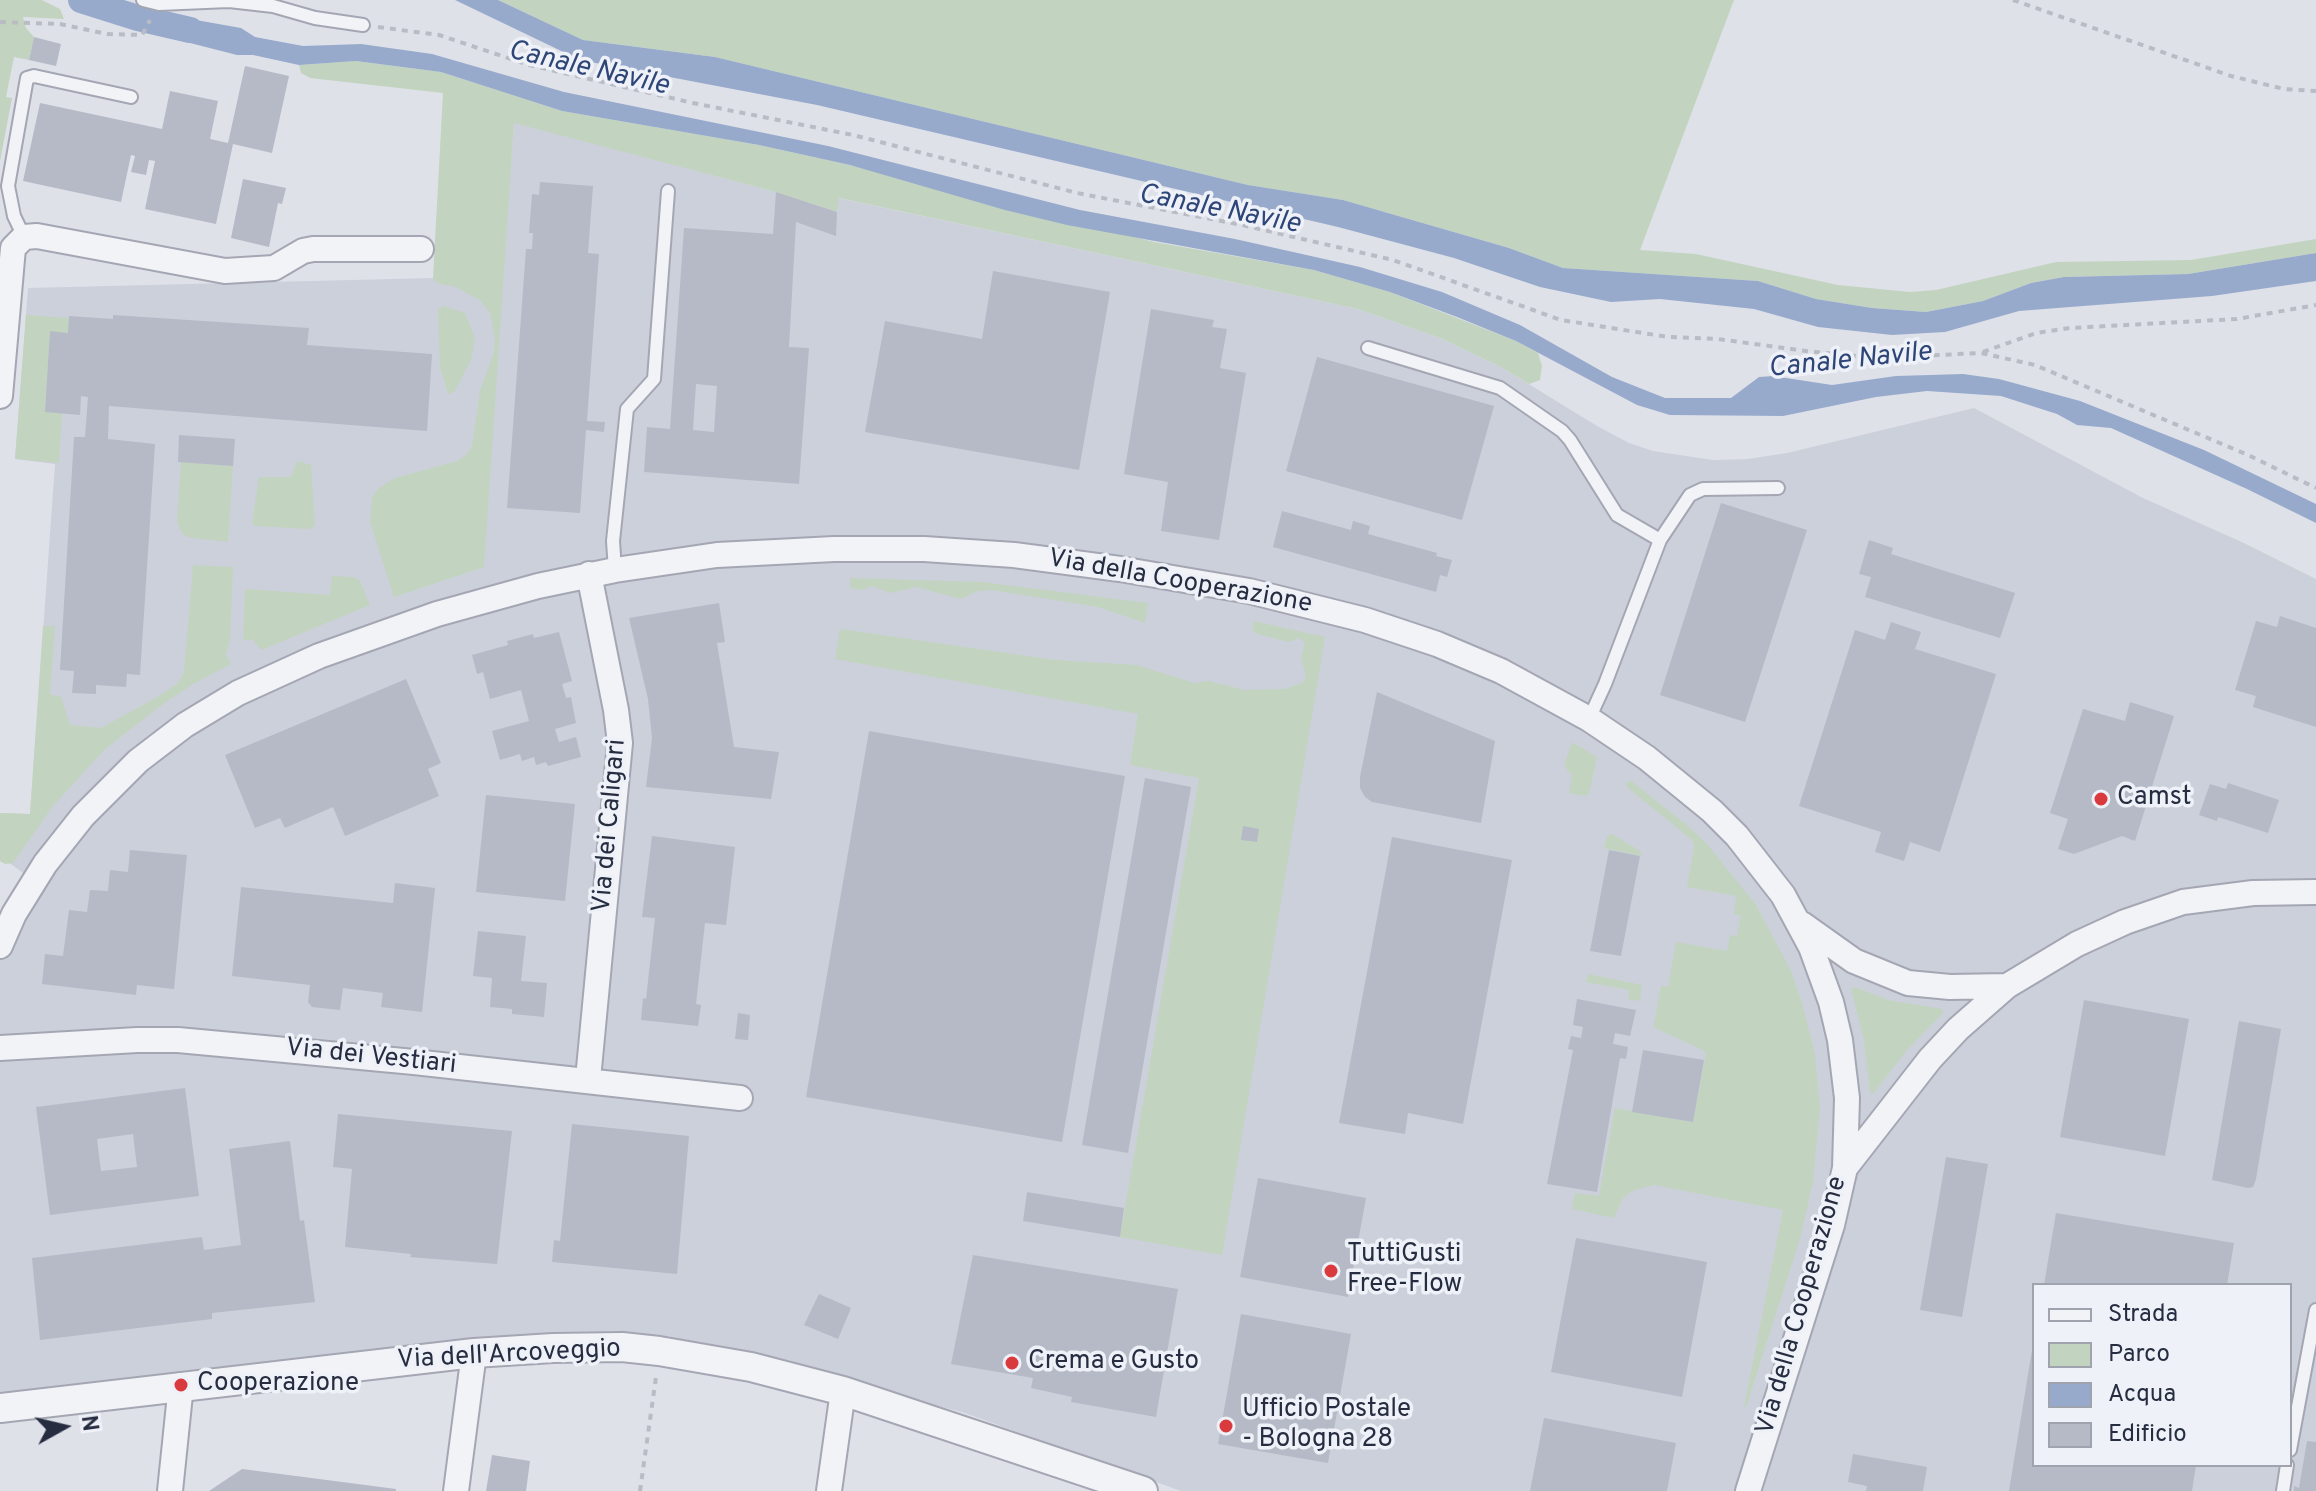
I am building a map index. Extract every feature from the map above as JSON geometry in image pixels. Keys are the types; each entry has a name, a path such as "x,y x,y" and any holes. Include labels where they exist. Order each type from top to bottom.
{"street":[{"path":"0,396 13,248 24,237 37,236 225,271 274,268 303,251 313,249 421,249"},
{"name":"Via della Cooperazione","path":"0,946 7,910 101,796 159,744 211,708 277,674 364,639 487,599 589,574 717,555 863,548 1014,555 1120,569 1326,608 1390,628 1501,671 1589,719 1647,758 1712,811 1761,865 1799,921 1822,975 1840,1040 1847,1098 1845,1168 1832,1225 1748,1491"},
{"name":"Via dei Caligari","path":"588,1079 620,743 589,574"},
{"path":"1845,1168 1930,1059 1958,1029 2007,986 2077,944 2151,912 2219,896 2316,892"},
{"path":"1799,921 1854,961 1908,983 1950,987 2007,986"},
{"name":"Via dei Vestiari","path":"0,1048 178,1040 588,1079 740,1098"},
{"name":"Via dell'Arcoveggio","path":"0,1408 474,1353 622,1347 751,1367 843,1391 1100,1484 1143,1491"},
{"path":"456,1491 474,1353"},
{"path":"170,1491 181,1385"},
{"path":"829,1491 843,1391"}],"lane":[{"path":"143,0 159,4 244,2 363,25"},
{"path":"24,237 14,216 8,186 27,78 34,76 131,97"},
{"path":"615,570 613,541 627,409 654,379 668,191"},
{"path":"1368,348 1500,388 1562,431 1617,515 1660,540"},
{"path":"1589,719 1660,540 1690,495 1703,489 1778,488"},
{"path":"2292,1439 2316,1310"},
{"path":"2283,1491 2287,1467"}],"path":[{"path":"2013,0 2231,76 2284,89 2316,91"},
{"path":"0,22 60,24 107,34 142,35"},
{"path":"363,25 439,35 529,65 707,106 853,135 1077,193 1242,225 1393,260 1561,320 1668,337 1718,339 1876,358 1981,353 2035,365 2248,455 2316,488"},
{"path":"1981,353 2036,333 2070,328 2237,319 2316,305"},
{"name":"Via dell'Arcoveggio","path":"640,1491 656,1377 670,1379"}],"shaded area":[{"path":"514,122 776,192 837,212 838,198 1358,309 1440,338 1501,367 1597,426 1629,443 1653,451 1713,460 1748,459 1787,453 1974,408 2143,498 2316,579 2316,1491 1181,1491 962,1412 667,1336 583,1336 0,1407 0,946 34,881 11,864 0,861 0,813 30,814 55,464 15,459 28,288 433,278 502,284"}],"green space":[{"path":"0,0 42,0 60,9 64,19 23,17 26,28 34,37 29,60 14,57 6,97 12,98 0,161"},
{"path":"498,0 1734,0 1640,250 1696,254 1838,285 1910,292 1936,290 2056,262 2191,260 2316,239 2316,253 2188,274 2064,277 2031,283 1983,301 1926,312 1816,299 1758,281 1563,268 1509,248 1343,200 1248,185 715,57 583,40"},
{"path":"356,61 441,72 562,111 759,145 1154,242 1314,270 1390,292 1516,341 1538,353 1542,366 1540,380 1529,384 1440,338 1358,309 839,198 837,212 776,192 514,123 484,567 394,597 370,522 372,498 378,489 395,478 457,461 466,455 472,446 480,391 494,352 495,339 490,313 481,301 456,287 437,283 433,278 443,93 310,78 301,73 299,65"},
{"path":"444,306 465,313 475,338 471,360 455,391 448,394 440,367 438,309"},
{"path":"26,315 69,318 68,333 50,332 45,412 62,413 59,463 15,459"},
{"path":"297,461 311,465 315,526 309,529 255,526 252,523 259,477 291,477"},
{"path":"181,462 233,466 228,542 185,536 180,530 177,520"},
{"path":"193,565 233,567 230,640 226,655 231,664 159,707 104,750 53,806 13,863 0,861 0,813 30,814 43,626 55,626 50,694 61,697 70,725 101,728 178,683 184,672"},
{"path":"332,576 354,577 360,581 370,605 261,650 253,640 243,640 245,589 330,595"},
{"path":"850,578 982,582 1148,603 1145,623 1098,607 991,590 978,591 961,599 916,587 890,593 872,586 861,590 850,588"},
{"path":"1253,621 1325,637 1222,1255 1120,1237 1199,778 1130,765 1138,714 835,659 840,629 1055,660 1137,665 1194,683 1208,681 1245,690 1285,689 1302,683 1306,678 1301,657 1305,643 1299,638 1288,642 1258,634 1253,631"},
{"path":"1572,742 1597,757 1589,794 1585,796 1569,793 1572,775 1564,766"},
{"path":"1630,780 1707,844 1756,905 1791,971 1815,1054 1820,1108 1813,1182 1800,1239 1746,1407 1783,1210 1654,1185 1632,1191 1623,1198 1614,1218 1572,1209 1575,1193 1599,1196 1615,1108 1693,1122 1706,1054 1655,1028 1661,986 1668,987 1676,942 1727,951 1730,935 1737,936 1741,916 1734,914 1736,896 1687,887 1694,847 1692,840 1628,788 1626,784"},
{"path":"1612,834 1640,851 1642,856 1604,848 1607,837"},
{"path":"1588,974 1642,985 1640,1001 1628,999 1629,990 1586,982"},
{"path":"1855,987 1888,1000 1942,1009 1943,1013 1907,1050 1873,1094 1870,1093 1864,1040 1851,989"}],"water":[{"path":"455,0 498,0 583,40 715,57 1248,185 1343,200 1509,248 1563,268 1758,281 1816,299 1926,312 1983,301 2031,283 2064,277 2188,274 2316,253 2316,281 2212,296 2019,311 1945,332 1892,335 1818,327 1754,309 1660,299 1611,302 1540,287 1454,258 1338,227 817,105 580,60"},
{"path":"162,14 241,28 255,37 303,46 361,44 432,54 564,92 828,146 1080,210 1235,239 1360,267 1442,292 1520,325 1612,377 1665,398 1731,398 1759,377 1773,376 1832,385 1896,376 1963,374 1999,379 2080,401 2204,450 2316,504 2316,523 2111,428 2077,425 2057,414 2001,396 1927,391 1876,397 1783,416 1670,415 1637,405 1516,341 1390,292 1314,270 1067,225 850,165 759,145 562,111 441,72 356,61 299,65 253,55 237,55 151,33"}],"building":[{"path":"34,37 61,44 56,66 29,60"},
{"path":"245,66 289,76 272,153 233,144 216,224 145,209 155,161 149,160 146,175 131,172 135,156 131,155 121,202 23,181 40,103 162,129 170,91 218,101 210,139 228,143"},
{"path":"243,179 286,188 282,204 278,203 269,247 231,238"},
{"path":"540,182 593,186 588,253 599,254 587,421 605,422 604,432 586,430 580,513 507,508 526,249 532,249 533,233 529,233 532,194 539,195"},
{"path":"776,192 837,212 836,236 796,222 789,347 809,348 799,484 644,472 647,427 670,429 684,228 773,234","holes":["696,384 717,386 714,432 693,430"]},
{"path":"993,271 1110,292 1079,470 865,432 885,321 982,339"},
{"path":"1151,309 1214,320 1212,327 1227,329 1220,368 1246,373 1219,540 1161,531 1168,482 1124,474"},
{"path":"113,315 309,328 307,345 432,354 427,431 109,406 108,439 155,444 140,675 127,674 126,687 96,685 96,694 72,693 74,671 60,670 74,437 85,437 88,397 81,396 80,415 45,412 50,331 68,333 69,316 113,319"},
{"path":"1317,357 1494,406 1462,520 1286,471"},
{"path":"179,435 235,439 233,466 178,462"},
{"path":"1721,503 1807,530 1745,722 1660,695"},
{"path":"1282,511 1351,530 1353,521 1370,526 1368,534 1452,560 1447,577 1440,575 1436,592 1273,547"},
{"path":"1869,540 1893,548 1891,554 2015,593 2000,638 1865,597 1871,577 1859,574"},
{"path":"719,603 725,642 717,643 734,747 779,752 771,799 646,787 652,738 648,699 629,618"},
{"path":"2280,616 2316,628 2316,727 2253,707 2256,696 2235,690 2256,621 2277,627"},
{"path":"1891,622 1921,632 1915,649 1996,674 1940,852 1910,842 1904,861 1875,852 1881,832 1799,806 1855,630 1885,640"},
{"path":"559,632 572,681 562,684 566,698 571,697 576,723 555,729 559,742 576,737 581,757 548,766 546,762 536,765 534,757 522,761 520,754 500,760 492,731 529,721 521,690 490,699 483,672 477,674 472,655 533,634 534,638"},
{"path":"406,679 441,763 428,769 439,796 345,836 333,807 285,828 280,818 255,828 225,755"},
{"path":"1377,692 1495,741 1481,823 1372,802 1365,797 1360,788 1360,777"},
{"path":"2130,702 2174,716 2135,841 2122,836 2074,854 2058,849 2068,819 2050,813 2083,709 2125,721"},
{"path":"869,731 1125,776 1062,1142 806,1097"},
{"path":"1145,778 1191,787 1128,1153 1082,1145"},
{"path":"2228,783 2279,800 2268,833 2218,817 2217,821 2199,815 2210,784 2226,789"},
{"path":"486,795 575,804 565,901 476,892"},
{"path":"1243,826 1259,829 1257,842 1241,840"},
{"path":"652,836 735,847 726,925 705,923 696,1004 701,1005 698,1026 641,1020 655,918 642,917"},
{"path":"1392,837 1512,860 1463,1124 1408,1113 1405,1134 1339,1123"},
{"path":"130,850 187,855 174,989 137,985 136,995 42,984 45,954 63,956 69,910 87,912 90,890 108,891 110,870 128,872"},
{"path":"1609,850 1640,856 1621,956 1590,951"},
{"path":"395,883 435,888 422,1012 381,1007 383,993 343,988 340,1010 312,1007 308,1002 310,985 232,976 241,887 393,903"},
{"path":"478,931 526,936 521,981 547,983 544,1017 512,1014 512,1009 490,1007 492,978 473,976"},
{"path":"1577,999 1636,1010 1630,1036 1615,1033 1613,1044 1628,1047 1626,1059 1620,1058 1597,1192 1547,1184 1573,1050 1568,1049 1571,1036 1581,1038 1583,1027 1573,1025"},
{"path":"2084,1000 2189,1019 2165,1156 2060,1137"},
{"path":"738,1013 750,1015 748,1040 735,1039"},
{"path":"2239,1021 2281,1029 2256,1179 2253,1187 2248,1188 2212,1180"},
{"path":"1643,1050 1704,1060 1693,1122 1632,1112"},
{"path":"185,1088 199,1196 50,1215 36,1107","holes":["133,1134 137,1167 101,1171 97,1139"]},
{"path":"338,1114 512,1131 497,1264 410,1257 411,1254 345,1247 352,1169 333,1167"},
{"path":"572,1124 689,1136 677,1274 552,1262 554,1240 560,1241"},
{"path":"290,1141 315,1302 212,1313 212,1319 40,1340 32,1258 202,1237 204,1250 241,1245 229,1149"},
{"path":"1946,1157 1988,1164 1962,1317 1920,1310"},
{"path":"1258,1178 1366,1198 1348,1297 1240,1277"},
{"path":"1027,1192 1124,1208 1120,1237 1023,1221"},
{"path":"2056,1213 2234,1243 2227,1283 2044,1283"},
{"path":"1576,1238 1707,1262 1682,1397 1551,1372"},
{"path":"973,1255 1178,1289 1156,1417 1071,1402 1072,1397 1031,1388 1033,1378 951,1364"},
{"path":"819,1294 851,1308 838,1339 804,1325"},
{"path":"1241,1314 1351,1334 1328,1463 1218,1444"},
{"path":"2032,1350 2032,1467 2196,1467 2192,1491 2009,1491"},
{"path":"1544,1418 1676,1443 1667,1491 1530,1491"},
{"path":"2307,1441 2316,1442 2316,1491 2294,1491 2294,1486 2299,1488"},
{"path":"1853,1454 1927,1467 1923,1491 1866,1491 1867,1486 1848,1482"},
{"path":"492,1455 530,1461 526,1491 486,1491"},
{"path":"242,1469 396,1489 396,1491 209,1491"}],"waterway":[{"name":"Canale Navile","path":"81,0 190,30"}],"place":[{"name":"Camst","path":"2101,799"},
{"name":"TuttiGusti Free-Flow","path":"1331,1271"},
{"name":"Crema e Gusto","path":"1012,1363"},
{"name":"Cooperazione","path":"181,1385"},
{"name":"Ufficio Postale - Bologna 28","path":"1226,1426"}]}
